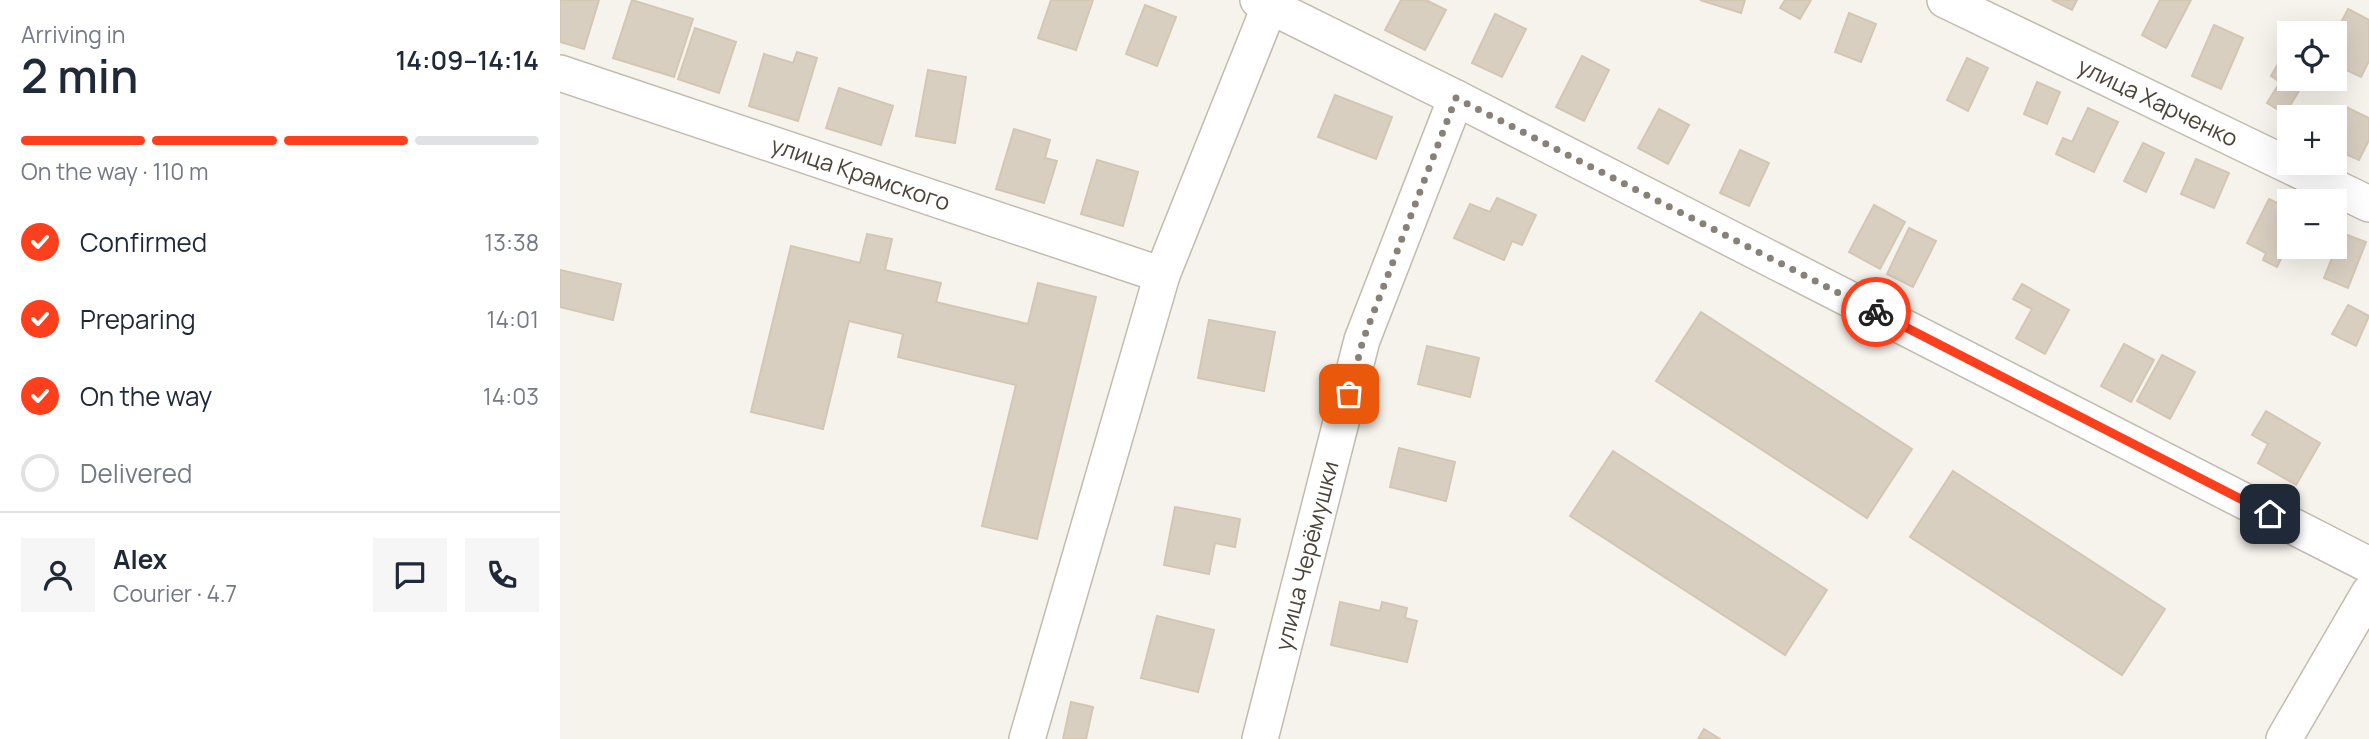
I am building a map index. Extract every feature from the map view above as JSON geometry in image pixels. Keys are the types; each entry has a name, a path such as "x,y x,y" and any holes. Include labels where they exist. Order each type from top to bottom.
{"street":[{"name":"улица Харченко","path":"1945,0 2369,204"},
{"path":"1027,739 1162,275 1267,2 2369,565"},
{"name":"улица Крамского","path":"560,73 1162,275"},
{"name":"улица Черёмушки","path":"1260,739 1363,340 1456,98"},
{"path":"2284,739 2369,593"}],"building":[{"path":"560,0 599,0 584,49 560,42"},
{"path":"632,0 693,19 674,77 613,58"},
{"path":"1051,0 1093,0 1076,50 1038,38"},
{"path":"1401,0 1426,0 1446,10 1425,50 1385,30"},
{"path":"1700,0 1745,0 1741,13"},
{"path":"1785,0 1811,0 1800,19 1780,8"},
{"path":"2052,0 2077,0 2072,10"},
{"path":"2160,0 2191,0 2166,48 2142,35"},
{"path":"1145,5 1176,17 1157,66 1126,54"},
{"path":"2348,9 2369,20 2369,61 2361,77 2347,70 2347,21 2342,21"},
{"path":"1849,13 1876,24 1861,62 1835,52"},
{"path":"1495,14 1526,29 1502,77 1472,63"},
{"path":"2214,25 2243,38 2221,89 2192,76"},
{"path":"695,28 736,42 719,93 678,79"},
{"path":"797,52 817,58 798,121 749,106 764,54 793,63"},
{"path":"1582,56 1609,70 1584,121 1556,107"},
{"path":"1967,58 1988,68 1968,111 1947,100"},
{"path":"2277,66 2277,80 2271,76"},
{"path":"928,70 966,77 955,143 916,136"},
{"path":"2037,82 2060,92 2047,124 2024,114"},
{"path":"2277,87 2277,91 2299,91 2290,105 2277,105 2277,109 2267,103"},
{"path":"839,88 893,106 881,145 826,128"},
{"path":"1335,95 1392,117 1376,159 1318,137"},
{"path":"2347,107 2369,118 2369,140 2359,160 2347,155"},
{"path":"2088,108 2118,122 2094,172 2056,154 2063,138 2072,142"},
{"path":"1659,109 1689,125 1668,164 1638,148"},
{"path":"1014,129 1050,140 1045,158 1057,161 1044,203 996,189"},
{"path":"2143,143 2164,153 2146,192 2124,181"},
{"path":"1740,150 1769,163 1749,206 1720,193"},
{"path":"2196,159 2229,173 2214,208 2181,194"},
{"path":"1097,160 1138,172 1123,226 1081,214"},
{"path":"1497,198 1536,215 1522,245 1512,241 1504,260 1454,238 1470,204 1490,212"},
{"path":"2269,199 2277,203 2277,259 2281,259 2277,267 2263,260 2266,253 2247,243"},
{"path":"1874,205 1905,222 1880,269 1849,252"},
{"path":"1909,228 1936,241 1913,287 1887,274"},
{"path":"867,234 892,239 885,270 941,283 936,302 1028,324 1038,283 1096,297 1037,539 982,526 1016,385 898,357 903,334 849,321 823,429 751,412 791,246 860,263"},
{"path":"2347,235 2366,242 2348,288 2324,278 2332,259 2347,259"},
{"path":"560,270 621,284 613,320 560,307"},
{"path":"2022,284 2069,310 2045,354 2016,338 2032,309 2013,299"},
{"path":"2348,305 2369,316 2356,346 2332,334"},
{"path":"1701,312 1912,449 1867,518 1656,381"},
{"path":"1209,320 1275,332 1264,391 1198,378"},
{"path":"2124,344 2154,360 2131,402 2101,386"},
{"path":"1427,346 1479,358 1470,397 1418,384"},
{"path":"2162,355 2195,372 2170,419 2137,401"},
{"path":"2266,411 2320,443 2296,485 2258,463 2268,444 2252,435"},
{"path":"1399,448 1455,462 1446,501 1390,487"},
{"path":"1613,451 1827,590 1785,655 1570,516"},
{"path":"1953,471 2165,609 2122,675 1910,537"},
{"path":"1175,507 1240,519 1235,547 1215,543 1209,574 1164,565"},
{"path":"1340,602 1380,611 1382,602 1407,608 1405,618 1417,621 1407,662 1331,645"},
{"path":"1157,616 1214,630 1198,692 1141,678"},
{"path":"1071,702 1093,707 1086,739 1063,739"},
{"path":"1704,729 1720,739 1698,739"}],"way so far":[{"path":"1349,394 1363,340 1456,98 1876,312"}],"route":[{"path":"1876,312 2270,514"}]}
